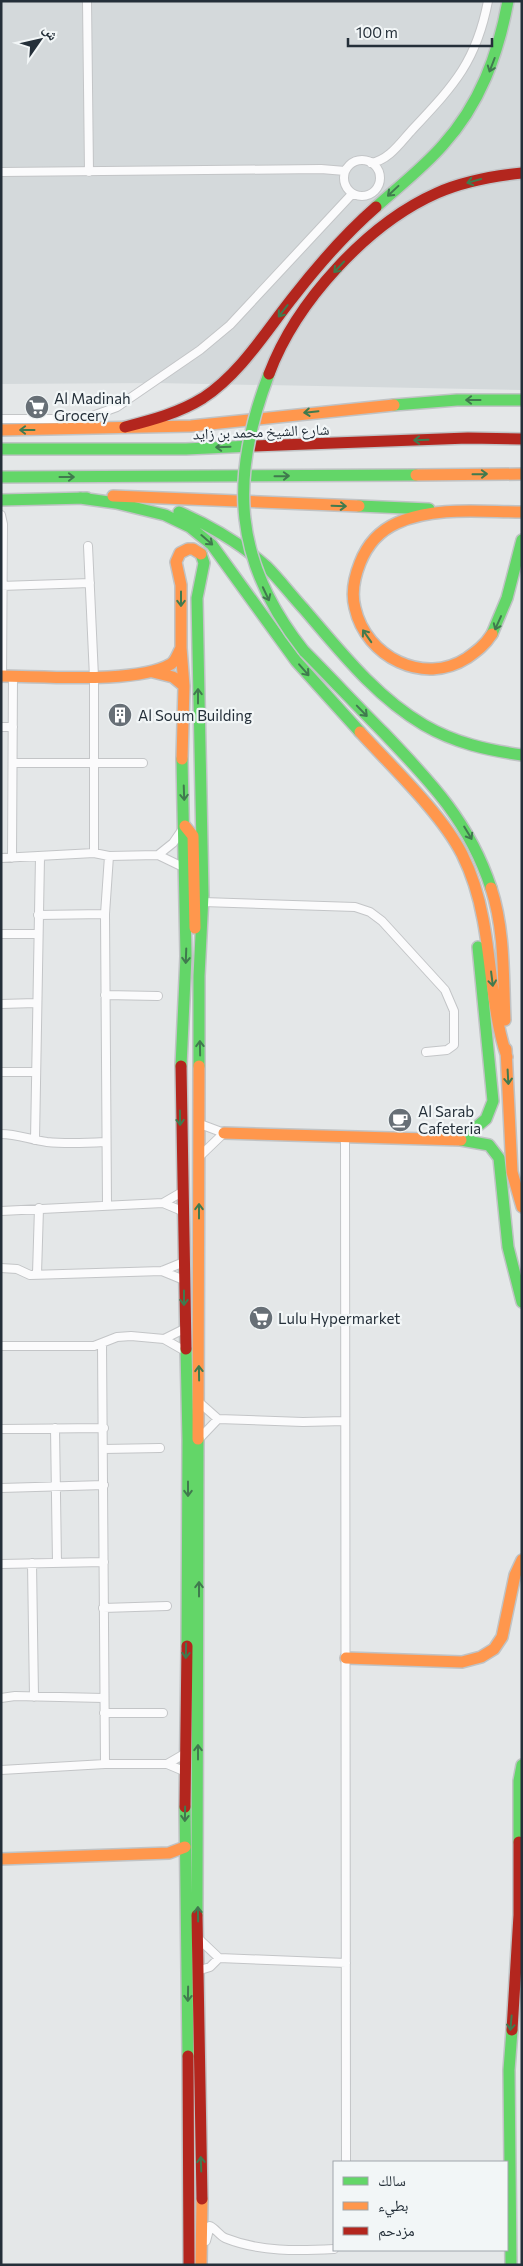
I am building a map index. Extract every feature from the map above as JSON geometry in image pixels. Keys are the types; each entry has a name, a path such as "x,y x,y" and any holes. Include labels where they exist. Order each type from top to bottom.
{"main road":[{"path":"125,427 170,414 190,405 228,378 244,361 319,265 348,234 452,135 476,100 493,63 508,1"},
{"path":"522,173 464,183 429,198 396,217 364,242 323,285 299,318 279,352 250,429 244,466 242,500 247,537 264,589 281,622 304,651 430,781 445,799 472,838 490,880 499,922 512,1172 515,1188 522,1207"},
{"path":"1,430 190,426 330,410 457,400 522,400"},
{"name":"شارع الشيخ محمد بن زايد","path":"1,449 186,449 468,438 522,439"},
{"path":"1,477 522,474"},
{"path":"98,497 155,506 178,512 223,534 257,558 281,581 296,601 367,681 406,713 435,731 464,743 495,752 522,754"},
{"path":"1,500 158,497 424,508 467,512"},
{"path":"80,498 116,503 151,511 178,520 202,535 222,555 276,635 296,661 448,831 472,878 483,918 499,1034 507,1057"},
{"path":"522,512 467,512 418,516 403,520 383,532 366,548 358,561 352,587 355,614 367,638 388,658 414,668 442,669 456,665 480,649 490,638 502,612 522,540"},
{"path":"187,2262 193,1939 200,1402 200,944 203,902 197,589 204,563 201,554 193,549 180,553 176,562 181,585 181,648 184,686 182,745 186,956 180,1079 184,1329 188,1440 185,1861 193,1939 197,1971 202,2259"},
{"path":"153,672 173,663 181,648"},
{"path":"5,676 94,677 153,672 173,677 184,686"},
{"path":"404,780 414,800 444,842 458,866 471,900 477,931 494,1095 492,1108 486,1119 461,1140"},
{"path":"185,826 193,836 195,930 200,944"},
{"path":"224,1133 461,1140 490,1145 499,1158 508,1247 522,1302"},
{"path":"346,1658 462,1662 490,1654 498,1647 509,1628 515,1576 522,1560"},
{"path":"511,2265 508,2070 519,1915 519,1781 522,1764"},
{"path":"1,1859 169,1853 185,1847"},
{"path":"169,1853 185,1861"}],"street":[{"path":"87,1 89,172"},
{"path":"371,163 388,156 452,87 463,72 475,46 488,1"},
{"path":"364,160 371,163 377,169 380,176 377,188 368,196 352,194 345,184 346,171 356,161 364,160"},
{"path":"1,172 321,169 346,171"},
{"path":"1,420 75,420 106,413 200,350 230,325 352,194"},
{"path":"1,515 3,524 2,586 5,676 13,727 12,858"},
{"path":"88,546 94,677 94,853"},
{"path":"2,586 90,583"},
{"path":"1,728 13,727"},
{"path":"12,762 143,763"},
{"path":"158,855 173,843 185,826"},
{"path":"1,858 94,853 109,856 158,855 185,868"},
{"path":"108,1205 105,914 109,856"},
{"path":"34,1140 40,857"},
{"path":"203,902 355,907 376,916 441,984 452,1004 456,1019 454,1045 447,1050 426,1052"},
{"path":"38,915 105,914"},
{"path":"1,934 38,934"},
{"path":"105,995 158,996"},
{"path":"1,1004 36,1003"},
{"path":"1,1072 34,1072"},
{"path":"199,1157 224,1133 200,1124"},
{"path":"1,1134 12,1134 56,1143 106,1142"},
{"path":"346,1136 346,2161"},
{"path":"163,1203 182,1192"},
{"path":"1,1211 163,1203 182,1211"},
{"path":"37,1274 39,1208"},
{"path":"162,1272 184,1262"},
{"path":"1,1268 17,1269 30,1275 162,1272 184,1280"},
{"path":"164,1339 184,1329"},
{"path":"1,1346 94,1346 123,1336 164,1339 185,1351"},
{"path":"102,1344 105,1764"},
{"path":"200,1402 218,1419 303,1422 345,1421"},
{"path":"199,1439 218,1419"},
{"path":"55,1428 56,1563"},
{"path":"1,1429 104,1428"},
{"path":"104,1449 160,1448"},
{"path":"1,1488 104,1485"},
{"path":"1,1564 104,1562"},
{"path":"32,1563 34,1697"},
{"path":"104,1608 167,1606"},
{"path":"1,1698 104,1698"},
{"path":"104,1713 162,1713"},
{"path":"167,1764 186,1753"},
{"path":"1,1770 105,1764 167,1764 186,1772"},
{"path":"193,1939 219,1958 346,1964"},
{"path":"197,1971 210,1967 219,1958"},
{"path":"202,2259 210,2226 224,2237 258,2247 291,2250 332,2250"}],"shaded area":[{"path":"1,1 522,1 522,390 156,383 1,384"}],"traffic: fast":[{"path":"376,207 435,153 467,113 486,78 493,59 508,1"},
{"path":"269,374 256,412 248,449 244,484 245,518 251,552 263,585 280,618 304,651"},
{"path":"394,405 457,400 522,400"},
{"path":"1,449 186,449 252,446"},
{"path":"1,477 416,475"},
{"path":"80,498 116,503 165,515 190,527 212,545 296,661 360,732"},
{"path":"1,500 87,498"},
{"path":"359,506 429,509"},
{"path":"179,512 225,536 266,566 345,657 374,687 407,714 447,737 496,751 522,755"},
{"path":"492,634 507,598 522,540"},
{"path":"199,1066 199,976 203,895 197,598 204,563 201,554"},
{"path":"304,651 433,786 472,843 491,888"},
{"path":"181,1066 186,956 182,759"},
{"path":"461,1140 486,1119 493,1101 478,947"},
{"path":"461,1140 489,1145 499,1158 508,1247 522,1302"},
{"path":"186,1349 188,1440 187,1646"},
{"path":"197,1915 198,1439"},
{"path":"519,1842 519,1781 522,1765"},
{"path":"185,1807 188,2056"},
{"path":"511,2265 509,2070 512,2030"}],"traffic: slow":[{"path":"1,430 191,426 394,405"},
{"path":"416,475 522,474"},
{"path":"113,496 359,506"},
{"path":"492,634 484,645 474,653 450,666 433,669 399,662 384,653 371,640 361,625 354,602 355,580 366,550 379,534 397,523 427,514 443,512 522,512"},
{"path":"182,759 184,686 181,648 181,585 176,562 180,553 188,549 193,549 201,554"},
{"path":"1,676 89,678 136,674 156,670 173,663 181,648"},
{"path":"153,672 173,677 184,686"},
{"path":"360,732 429,807 453,838 466,862 475,886 481,911 498,1023 507,1057"},
{"path":"185,826 193,836 195,928"},
{"path":"491,888 496,904 501,937 505,1020"},
{"path":"506,1049 512,1172 522,1207"},
{"path":"198,1439 199,1066"},
{"path":"224,1133 461,1140"},
{"path":"346,1658 462,1662 481,1657 494,1649 502,1637 515,1575 522,1560"},
{"path":"1,1859 169,1853 185,1847"},
{"path":"201,2265 202,2199"}],"traffic: jam":[{"path":"269,374 281,347 316,293 337,268 385,224 411,207 447,189 479,180 522,173"},
{"path":"125,427 175,412 203,398 217,388 252,351 323,261 376,207"},
{"path":"252,446 468,438 522,439"},
{"path":"181,1066 186,1349"},
{"path":"185,1807 187,1646"},
{"path":"512,2030 519,1915 519,1842"},
{"path":"197,1915 202,2199"},
{"path":"188,2056 189,2265"}],"place":[{"name":"Al Madinah Grocery","path":"37,407"},
{"name":"Al Soum Building","path":"120,715"},
{"name":"Al Sarab Cafeteria","path":"400,1120"},
{"name":"Lulu Hypermarket","path":"261,1318"}]}
